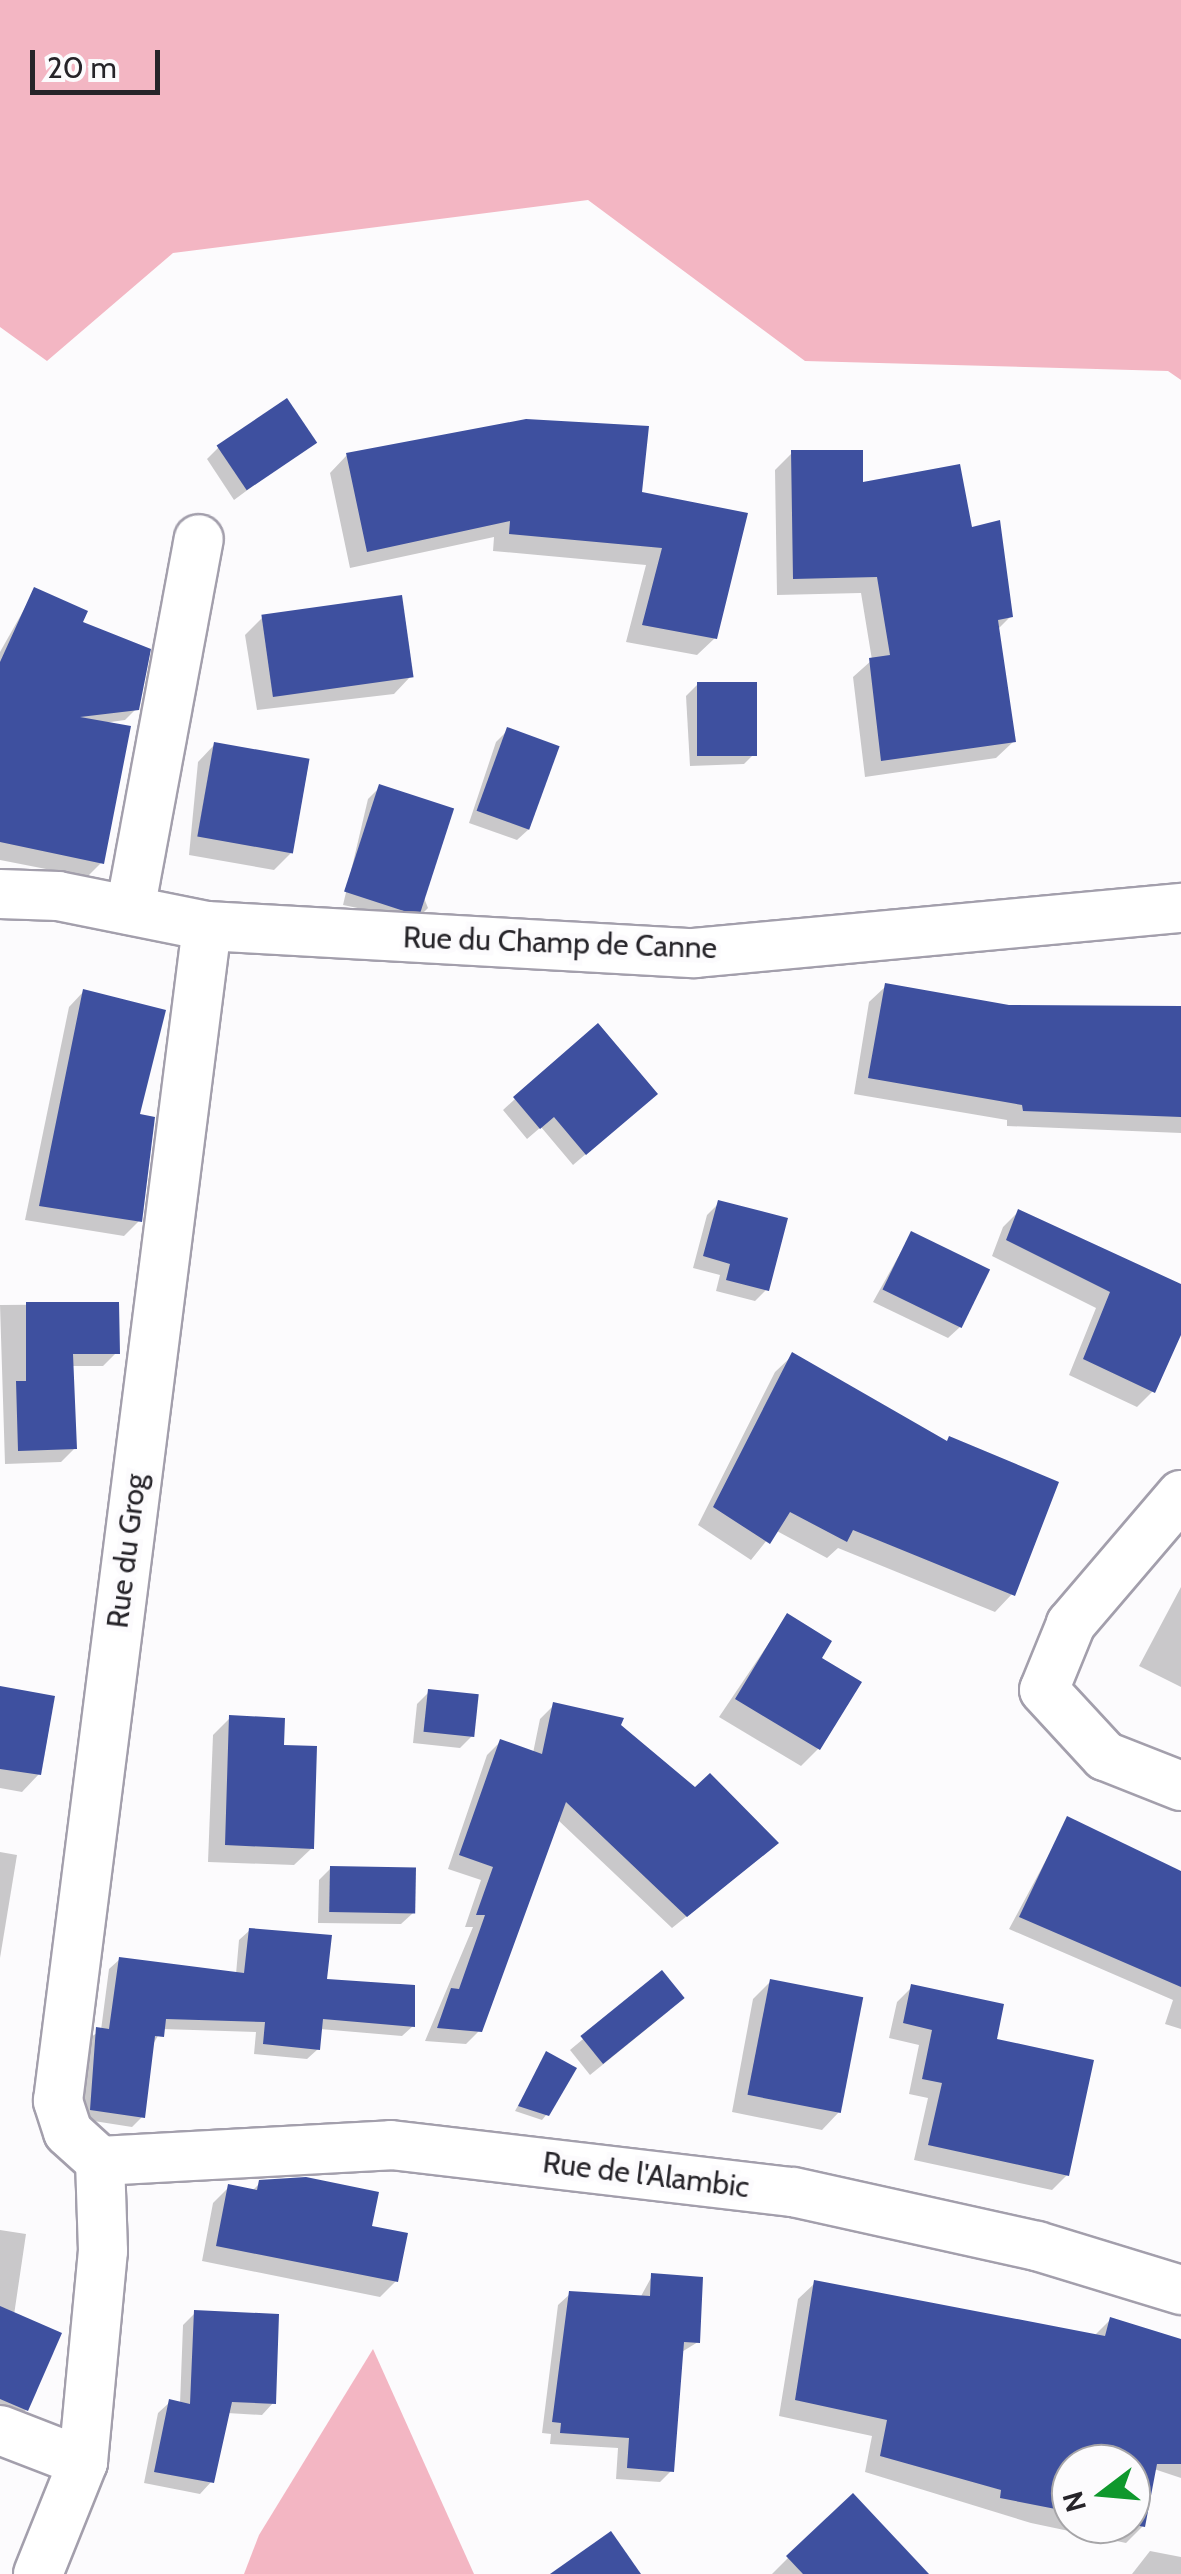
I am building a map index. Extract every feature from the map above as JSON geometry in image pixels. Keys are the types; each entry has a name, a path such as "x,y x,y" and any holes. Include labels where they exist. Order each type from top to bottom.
{"street":[{"path":"130,910 199,539"},
{"name":"Rue du Champ de Canne","path":"0,894 58,896 207,926 694,953 1181,908"},
{"name":"Rue du Grog","path":"100,2161 68,2132 58,2100 207,926"},
{"path":"1181,1495 1072,1624 1044,1690 1105,1756 1181,1786"},
{"name":"Rue de l'Alambic","path":"100,2161 391,2145 793,2192 1037,2246 1181,2290"},
{"path":"38,2574 83,2462 103,2251 100,2161"},
{"path":"0,2430 83,2462"}],"shaded area":[{"path":"0,0 1181,0 1181,380 1168,371 805,361 588,200 173,253 47,361 0,327"},
{"path":"373,2349 474,2574 244,2574 259,2535"}],"building":[{"path":"287,398 317,443 247,490 217,446"},
{"path":"526,419 649,426 642,492 748,513 717,639 642,625 662,548 509,534 510,521 367,552 346,453"},
{"path":"791,450 863,450 863,482 960,464 972,527 1000,520 1013,617 998,620 1016,742 881,761 869,658 890,655 877,577 793,579"},
{"path":"34,587 88,611 83,622 151,649 139,710 80,717 131,726 104,864 0,842 0,662"},
{"path":"402,595 414,677 273,697 261,615"},
{"path":"697,682 757,682 757,756 697,756"},
{"path":"507,727 560,746 529,830 477,811"},
{"path":"214,742 310,759 293,853 197,837"},
{"path":"379,784 454,808 419,916 344,891"},
{"path":"885,983 1009,1005 1181,1006 1181,1117 1023,1111 1022,1105 868,1078"},
{"path":"83,989 166,1010 140,1114 155,1117 142,1222 39,1206"},
{"path":"598,1023 658,1094 586,1155 554,1117 540,1129 513,1097"},
{"path":"718,1200 788,1218 769,1291 726,1280 730,1264 703,1256"},
{"path":"1018,1209 1181,1284 1181,1335 1155,1393 1083,1359 1110,1292 1006,1240"},
{"path":"911,1231 990,1270 962,1328 883,1289"},
{"path":"26,1302 119,1302 120,1354 73,1354 77,1449 18,1451 16,1381 26,1381"},
{"path":"792,1352 947,1441 949,1436 1059,1482 1015,1596 853,1530 847,1542 790,1512 770,1544 713,1507"},
{"path":"787,1613 832,1641 822,1658 862,1682 820,1750 735,1699"},
{"path":"0,1686 55,1696 41,1775 0,1769"},
{"path":"428,1689 479,1694 474,1737 424,1732"},
{"path":"553,1702 624,1718 621,1725 695,1787 710,1773 779,1843 687,1917 566,1802 482,2032 437,2028 451,1988 459,1989 485,1915 476,1915 493,1867 459,1855 500,1739 542,1754"},
{"path":"229,1715 285,1718 284,1745 317,1746 314,1849 225,1845"},
{"path":"1067,1816 1181,1871 1181,1987 1019,1917"},
{"path":"330,1866 416,1868 415,1913 329,1912"},
{"path":"249,1928 332,1935 327,1979 415,1985 415,2027 323,2019 320,2050 263,2044 265,2022 166,2019 164,2037 155,2036 145,2118 90,2110 96,2027 109,2029 119,1957 244,1973"},
{"path":"662,1970 685,1998 603,2064 580,2036"},
{"path":"770,1979 863,1997 841,2113 747,2095"},
{"path":"911,1984 1004,2004 997,2039 1094,2060 1069,2176 928,2145 942,2083 922,2079 932,2030 903,2023"},
{"path":"546,2051 577,2068 549,2116 518,2106"},
{"path":"306,2177 379,2192 372,2226 408,2233 398,2282 216,2246 228,2184 257,2190 259,2180"},
{"path":"651,2273 703,2277 700,2343 684,2342 674,2472 627,2468 629,2438 560,2433 561,2423 552,2422 569,2291 650,2296"},
{"path":"814,2280 1105,2336 1110,2317 1181,2339 1181,2464 1157,2464 1151,2496 1151,2444 1051,2444 1051,2508 1000,2498 1001,2490 880,2456 887,2420 795,2400"},
{"path":"0,2306 62,2333 28,2411 0,2399"},
{"path":"194,2310 279,2314 276,2404 232,2402 214,2483 154,2472 169,2399 190,2404"},
{"path":"853,2493 929,2574 803,2574 786,2556"},
{"path":"611,2531 641,2574 550,2574"}]}
